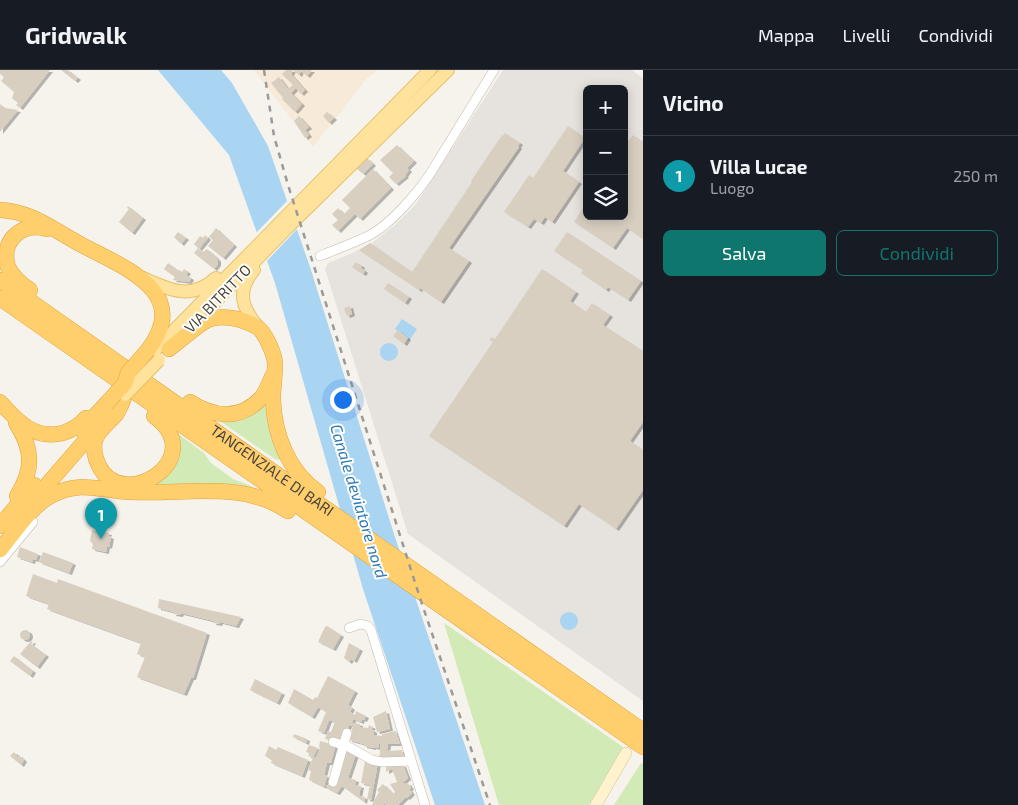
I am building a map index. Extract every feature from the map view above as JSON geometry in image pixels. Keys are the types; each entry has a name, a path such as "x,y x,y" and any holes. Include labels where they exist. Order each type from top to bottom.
{"highway":[{"path":"0,210 8,210 35,218 56,232 141,277 152,288 159,299 162,311 162,326 153,354 128,373 126,390 117,412 99,432 95,440 94,450 101,471 110,480 134,484 148,480 162,472 170,458 173,444 170,432 165,424 142,407 126,390"},
{"path":"56,232 31,226 20,230 12,236 6,245 4,254 6,266 22,284 109,345 122,364"},
{"name":"TANGENZIALE DI BARI","path":"0,280 335,509"},
{"name":"TANGENZIALE DI BARI","path":"0,298 82,356 126,390 643,746"},
{"path":"0,308 57,348 82,356"},
{"path":"169,349 206,321 220,316 258,327 270,347 275,363 274,411 284,451 298,474 310,487 335,509 372,530 392,554 643,731"},
{"path":"154,387 176,392 201,409 213,414 225,414 244,410 254,404 262,396 274,374"},
{"path":"0,526 126,390"},
{"path":"4,406 30,429 41,435 53,435 71,430 84,421 101,400 126,390"},
{"path":"0,517 24,485 29,474 30,460 26,438 4,406"},
{"path":"0,541 110,406"},
{"path":"0,550 44,500 63,490 87,486 132,492 198,491 241,494 277,504 307,523 335,533"}],"main road":[{"name":"VIA BITRITTO","path":"153,354 212,299 327,181 430,70"},
{"name":"VIA BITRITTO","path":"327,181 448,70"},
{"path":"141,277 178,292 195,291 206,287 307,187 327,181"},
{"path":"258,327 248,315 244,305 244,286 248,277 321,202 327,181"},
{"name":"VIA BITRITTO","path":"153,354 169,349 212,299"}],"street":[{"path":"320,256 372,234 399,212 430,174 494,70"},
{"path":"0,562 33,522"},
{"path":"349,628 360,624 368,626 371,630 425,805"},
{"path":"334,782 347,733"},
{"path":"333,742 347,746 372,760 382,762 411,761"},
{"path":"596,805 626,753"}],"shaded area":[{"path":"254,70 378,70 367,78 313,147"},
{"path":"503,70 632,70 643,78 643,701 408,534 325,269 328,263 372,243 396,224 416,204"}],"green space":[{"path":"265,400 282,459 280,460 275,459 217,419"},
{"path":"177,433 204,453 211,463 233,479 249,485 263,494 142,487 154,482"},
{"path":"444,623 623,747 589,805 499,805"},
{"path":"641,763 643,764 643,805 614,805"}],"water":[{"name":"Canale deviatore nord","path":"158,70 221,70 232,83 268,146 310,267 394,534 485,805 435,805 363,589 275,283 229,155"},
{"path":"402,319 417,329 409,341 407,340 408,338 395,329"},
{"path":"389,343 395,346 398,352 395,358 389,361 383,358 380,352 383,346"},
{"path":"569,612 577,617 578,621 573,629 569,630 561,625 560,621 565,613"}],"pier":[{"path":"289,199 299,227 265,263 255,234"}],"building":[{"path":"0,70 50,70 20,108 16,105 18,103 12,98 14,92 1,81 4,77 0,74"},
{"path":"61,70 68,70 78,78 75,81"},
{"path":"286,70 293,70 291,74 305,90 301,94 296,88 291,93 302,104 295,112 282,99 271,83 279,77 288,89 293,85 282,74"},
{"path":"293,70 312,70 307,76 301,71 299,75"},
{"path":"0,104 5,108 18,110 0,132"},
{"path":"327,112 334,118 329,123 323,116"},
{"path":"299,116 309,127 305,130 309,135 305,138 294,121"},
{"path":"568,126 583,137 583,141 563,171 579,182 552,222 545,217 541,223 534,219 528,227 504,212 529,175 533,178"},
{"path":"505,133 520,143 519,147 449,248 469,261 441,302 420,288 419,290 359,250 370,243 412,272 471,181"},
{"path":"633,135 643,142 643,239 627,228 613,248 574,222 583,208 583,220 628,220 628,142"},
{"path":"397,145 414,161 407,168 409,170 406,176 396,184 389,177 393,173 380,160"},
{"path":"367,158 373,164 363,174 356,168"},
{"path":"373,169 391,188 360,219 355,214 338,231 332,225 338,220 332,214 338,208 344,214 350,208 342,200"},
{"path":"128,206 143,218 132,233 119,222 129,209 127,208"},
{"path":"216,228 234,245 223,258 208,246 213,240 209,237"},
{"path":"178,232 186,238 181,244 174,237"},
{"path":"567,232 641,281 628,300 608,287 606,290 581,273 583,270 554,251"},
{"path":"205,235 208,238 199,249 203,252 207,249 218,260 218,264 214,269 194,253 198,248 194,244 200,236 203,238"},
{"path":"356,262 365,271 363,274 352,267"},
{"path":"168,263 179,271 182,272 184,269 188,272 186,275 191,278 189,282 173,280 175,277 164,269"},
{"path":"542,269 576,292 570,301 586,312 592,303 610,315 603,325 643,351 643,422 630,441 643,450 643,490 616,529 579,504 564,526 429,436 493,342 489,340 492,337 495,339"},
{"path":"388,283 409,297 405,303 384,289"},
{"path":"350,306 352,314 347,316 344,308"},
{"path":"398,330 408,338 404,344 393,336"},
{"path":"92,530 109,533 108,536 111,537 106,552 92,549 93,544 90,541"},
{"path":"20,547 38,554 36,560 33,559 32,562 17,557"},
{"path":"43,552 73,563 69,573 39,562"},
{"path":"33,574 57,583 58,579 207,633 193,678 191,678 184,694 137,677 145,657 137,654 141,643 47,609 49,604 26,596"},
{"path":"159,599 241,617 236,626 220,622 219,624 213,623 214,621 181,613 180,615 173,614 174,612 158,608"},
{"path":"327,626 341,635 333,649 318,642"},
{"path":"25,630 30,635 25,640 20,635"},
{"path":"31,641 33,642 31,644 46,655 37,667 20,654"},
{"path":"349,643 360,649 354,661 351,659 349,662 344,658"},
{"path":"14,656 33,671 30,676 10,661"},
{"path":"328,676 355,691 348,705 352,708 350,712 355,715 356,711 366,716 361,722 353,719 352,726 349,725 342,743 325,739 328,731 331,732 335,722 329,720 324,733 318,731 326,712 318,707 312,717 288,703 294,689 313,700 315,697 317,698"},
{"path":"255,679 282,693 277,703 250,690"},
{"path":"386,711 390,729 377,732 373,717"},
{"path":"354,723 360,724 360,727 368,728 369,725 373,727 371,729 374,731 374,735 382,736 382,734 396,731 400,744 388,744 387,751 402,750 404,758 379,759 381,744 379,744 378,748 373,748 349,740"},
{"path":"294,734 307,739 306,743 293,737"},
{"path":"320,741 334,745 331,763 327,763 324,775 327,776 324,787 309,780 311,771 308,770 313,757 316,758 320,748"},
{"path":"309,745 318,748 313,757 308,756 309,753 306,752"},
{"path":"269,746 276,750 278,747 308,760 302,776 271,763 272,760 265,756"},
{"path":"345,748 356,754 348,778 356,780 355,785 361,786 359,796 365,797 364,802 342,786 337,793 326,788 327,785 334,786"},
{"path":"14,752 17,757 19,755 24,760 21,765 10,756"},
{"path":"365,761 378,763 371,800 367,799 370,785 361,783"},
{"path":"386,765 403,765 408,778 402,783 408,783 412,793 398,805 386,805 385,803 383,805 372,805 379,792 377,790 383,784 393,794 395,792 390,784 397,782 392,769 386,772"}],"railway":[{"path":"264,70 274,136 288,185 420,598 490,805"}],"place":[{"name":"Villa Lucae","path":"101,539"}]}
